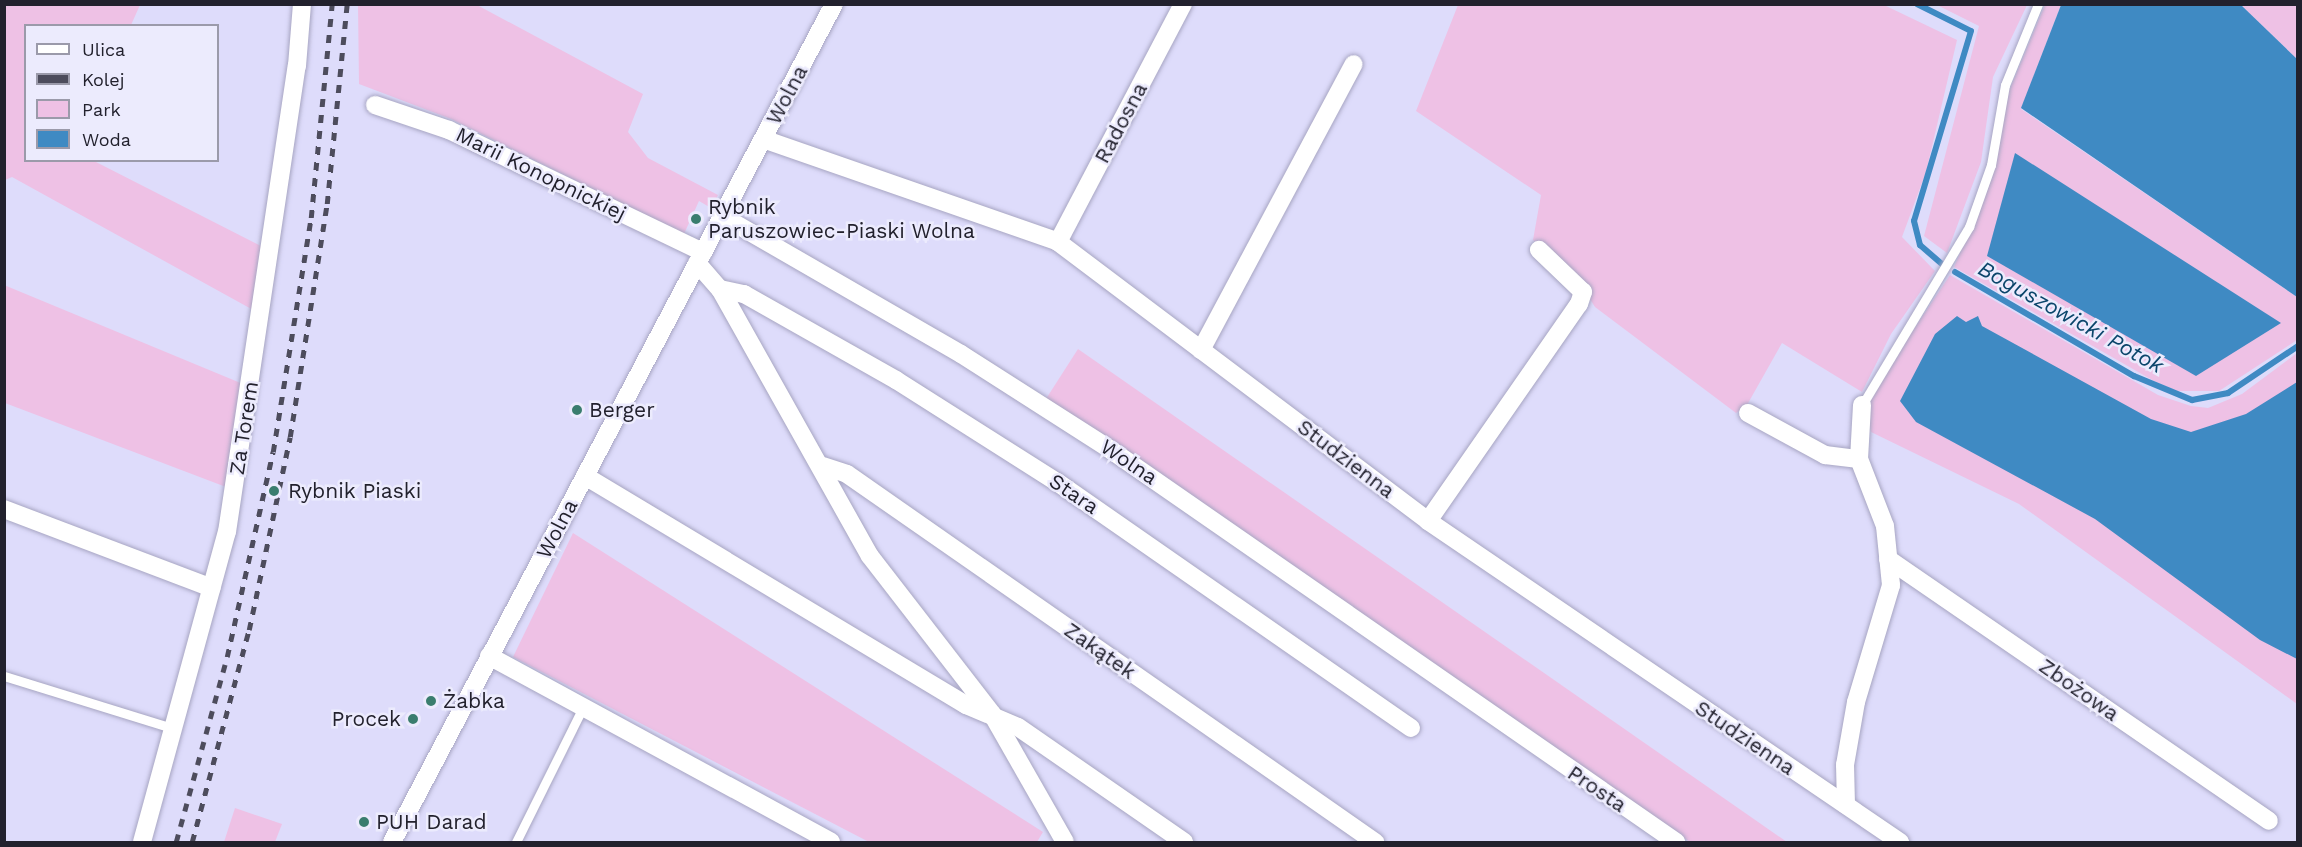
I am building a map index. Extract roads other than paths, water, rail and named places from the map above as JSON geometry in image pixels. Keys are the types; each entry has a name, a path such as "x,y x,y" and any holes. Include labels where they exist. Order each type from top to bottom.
{"street":[{"name":"Za Torem","path":"142,843 212,588 244,436 302,4"},
{"name":"Wolna","path":"393,842 834,4"},
{"name":"Radosna","path":"1058,242 1183,4"},
{"path":"1201,350 1354,64"},
{"name":"Marii Konopnickiej","path":"375,105 449,130 700,258"},
{"name":"Studzienna","path":"763,139 1058,242 1428,521 1900,843"},
{"name":"Wolna","path":"722,216 960,354 1111,450 1518,735"},
{"path":"1428,521 1579,304 1583,292 1539,250"},
{"path":"700,258 823,466 870,556 992,714 1065,842"},
{"name":"Stara","path":"720,289 744,294 976,431 1411,729"},
{"path":"1846,805 1845,765 1856,702 1891,585 1885,526 1859,459 1863,405"},
{"path":"1748,413 1825,455 1859,459"},
{"name":"Zakątek","path":"823,466 847,474 1375,843"},
{"path":"585,476 966,705 992,714 1184,843"},
{"path":"4,508 212,588"},
{"name":"Zbożowa","path":"1888,559 2269,821"},
{"path":"489,656 822,840"},
{"name":"Prosta","path":"1518,735 1676,843"}],"lane":[{"path":"1863,405 1969,227 1991,165 2005,85 2038,4"},
{"path":"4,676 172,728"},
{"path":"516,843 582,709"}],"water":[{"path":"2061,5 2241,5 2297,59 2297,297 2021,108"},
{"path":"2015,153 2281,323 2196,376 1987,256"},
{"path":"1957,316 1966,322 1978,316 1982,326 2151,419 2191,432 2246,414 2297,382 2297,659 2260,640 2095,519 1916,422 1900,401 1935,334"}],"waterway":[{"name":"Boguszowicki Potok","path":"1917,4 1971,31 1914,221 1920,245 1942,264"},
{"name":"Boguszowicki Potok","path":"1955,272 2134,376 2192,400 2228,393 2298,346"}],"railway":[{"path":"176,842 227,657 273,452 311,218 332,4"},
{"path":"192,842 249,630 290,437 327,204 347,4"}],"place":[{"name":"Rybnik Paruszowiec-Piaski Wolna","path":"696,219"},
{"name":"Berger","path":"577,410"},
{"name":"Rybnik Piaski","path":"274,491"},
{"name":"Żabka","path":"431,701"},
{"name":"Procek","path":"413,719"},
{"name":"PUH Darad","path":"364,822"}]}
